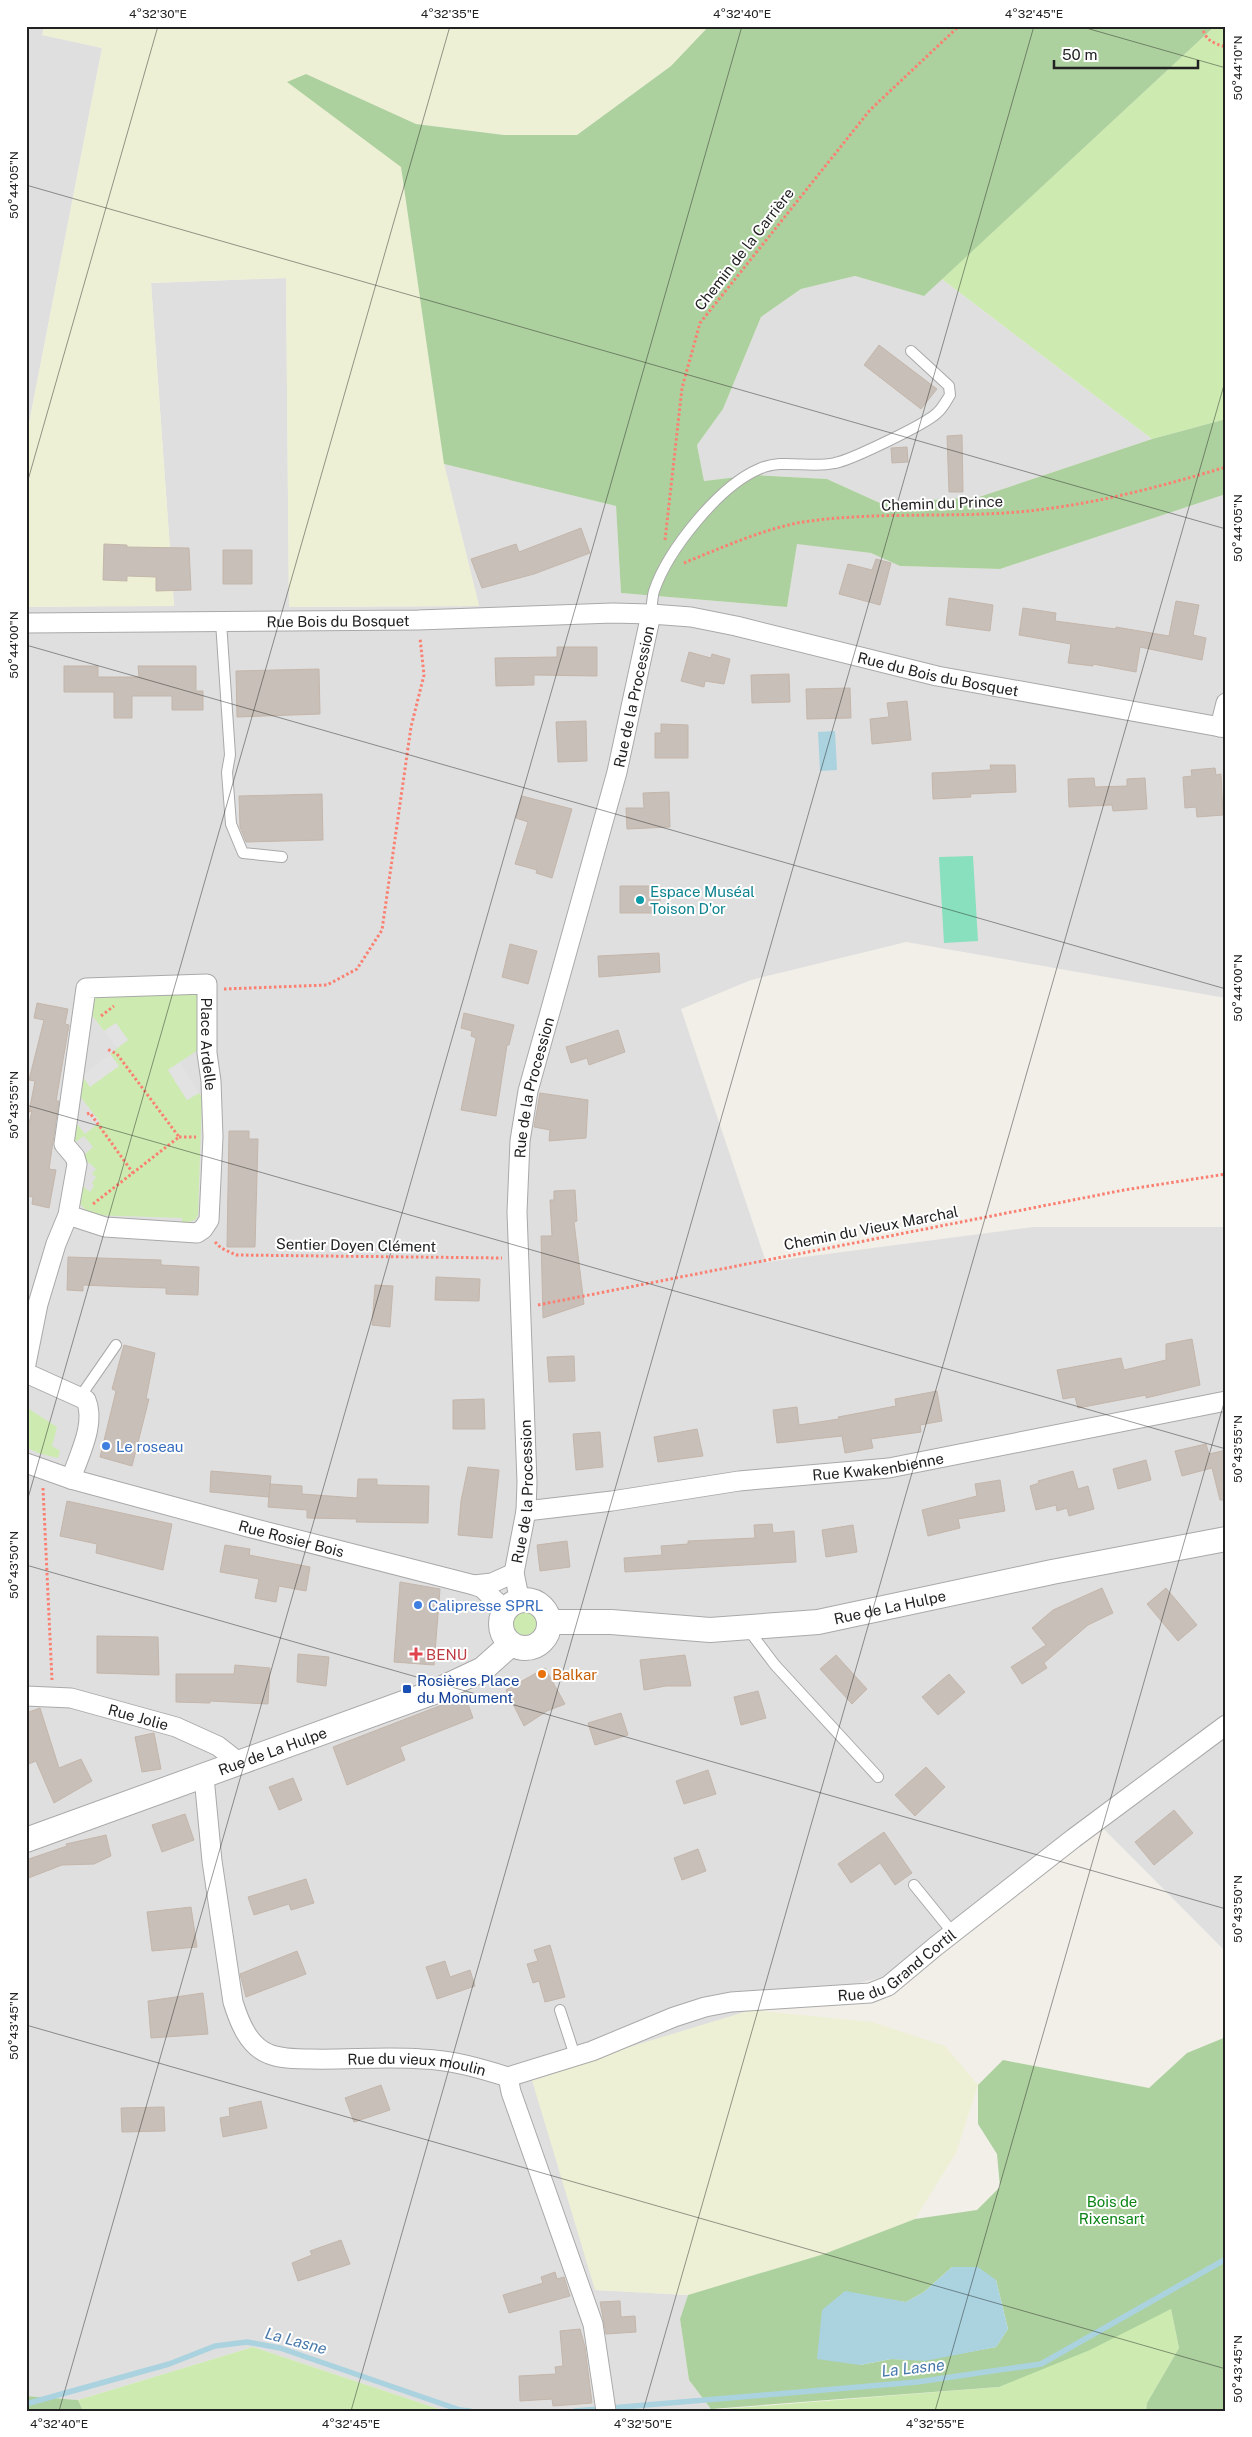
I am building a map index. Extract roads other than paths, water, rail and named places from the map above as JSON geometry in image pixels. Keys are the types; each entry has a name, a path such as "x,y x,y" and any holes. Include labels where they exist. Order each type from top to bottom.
{"street":[{"name":"Rue Bois du Bosquet","path":"26,623 418,620 613,613 651,614"},
{"name":"Rue du Bois du Bosquet","path":"651,614 691,617 736,626 937,676 1223,728"},
{"name":"Rue de la Procession","path":"512,1605 514,1573 526,1511 518,1258 518,1170 528,1091 617,772 651,614"},
{"path":"1223,728 1226,703"},
{"name":"Place Ardelle","path":"207,984 207,1053 212,1081 214,1137 209,1220 198,1233 105,1227 73,1217 77,1164 75,1157 64,1144 86,988 207,984"},
{"path":"26,1364 38,1304 56,1244 73,1217"},
{"path":"26,1373 86,1400 90,1410 89,1422 72,1478"},
{"name":"Rue Kwakenbienne","path":"526,1511 612,1501 739,1481 889,1468 1226,1401"},
{"name":"Rue Rosier Bois","path":"34,1466 72,1478 474,1585 512,1605"},
{"name":"Rue de La Hulpe","path":"550,1622 611,1622 710,1630 818,1622 1226,1539"},
{"name":"Rue de la Procession","path":"474,1585 492,1583 514,1573"},
{"path":"528,1601 541,1606 550,1622 548,1633 533,1647 522,1648 511,1644 504,1638 500,1628 500,1618 512,1605 528,1601"},
{"name":"Rue de La Hulpe","path":"26,1840 241,1764 449,1686 483,1669 511,1644"},
{"name":"Rue Jolie","path":"26,1696 72,1698 176,1727 218,1746 241,1764"},
{"name":"Rue du Grand Cortil","path":"508,2077 576,2056 674,2017 706,2007 731,2002 870,1993 888,1986 1074,1838 1226,1724"},
{"name":"Rue du vieux moulin","path":"204,1777 212,1861 232,2002 240,2024 254,2043 267,2054 280,2057 342,2060 421,2058 460,2062 508,2077 511,2092 593,2324 606,2411"}],"lane":[{"path":"651,614 654,592 662,572 682,539 710,508 738,482 760,468 783,463 807,466 834,463 856,456 936,415 950,395 949,386 911,352"},
{"path":"221,622 230,755 227,772 231,824 243,852 282,857"},
{"path":"80,1397 116,1345"},
{"path":"747,1628 776,1665 878,1777"},
{"path":"914,1885 953,1933"},
{"path":"560,2010 576,2056"}],"water":[{"path":"835,731 837,770 820,771 818,732"},
{"path":"952,2267 978,2267 996,2280 1008,2329 996,2347 925,2361 891,2359 860,2365 817,2359 822,2310 845,2291 906,2302 924,2292"}],"waterway":[{"name":"La Lasne","path":"575,2411 917,2382 1041,2364 1226,2259"},
{"name":"La Lasne","path":"26,2404 169,2364 215,2346 247,2342 280,2348 460,2410 470,2411"}],"place":[{"name":"Espace Muséal Toison D'or","path":"640,900"},
{"name":"Le roseau","path":"106,1446"},
{"name":"Calipresse SPRL","path":"418,1605"},
{"name":"BENU","path":"416,1654"},
{"name":"Balkar","path":"542,1674"},
{"name":"Rosières Place du Monument","path":"407,1689"}],"park label":[{"name":"Bois de Rixensart","path":"1112,2210"}]}
